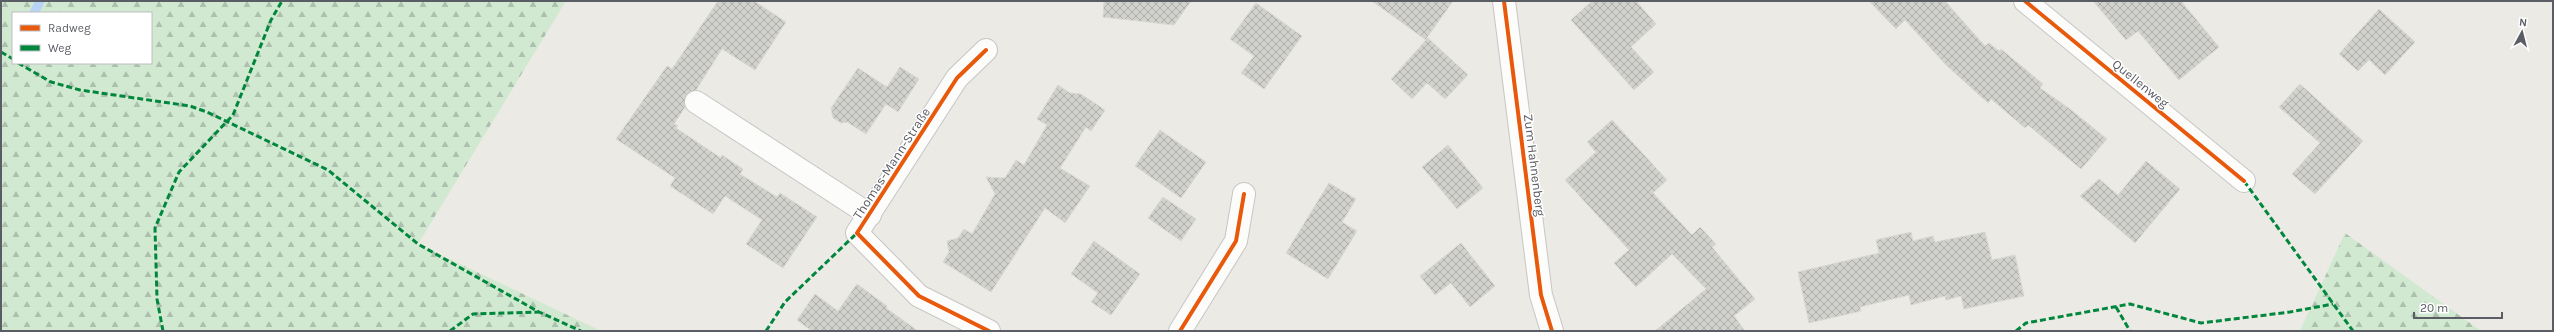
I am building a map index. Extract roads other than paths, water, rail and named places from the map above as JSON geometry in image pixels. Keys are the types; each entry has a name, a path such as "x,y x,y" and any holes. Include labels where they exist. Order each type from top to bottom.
{"street":[{"name":"Zum Hahnenberg","path":"1504,1 1541,295 1552,331"},
{"name":"Quellenweg","path":"2025,1 2244,181"},
{"name":"Thomas-Mann-Straße","path":"986,50 957,78 857,233 919,296 989,331"},
{"name":"Thomas-Mann-Straße","path":"696,102 870,215"},
{"path":"1180,331 1236,241 1244,194"}],"waterway":[{"path":"34,12 40,1"}]}
